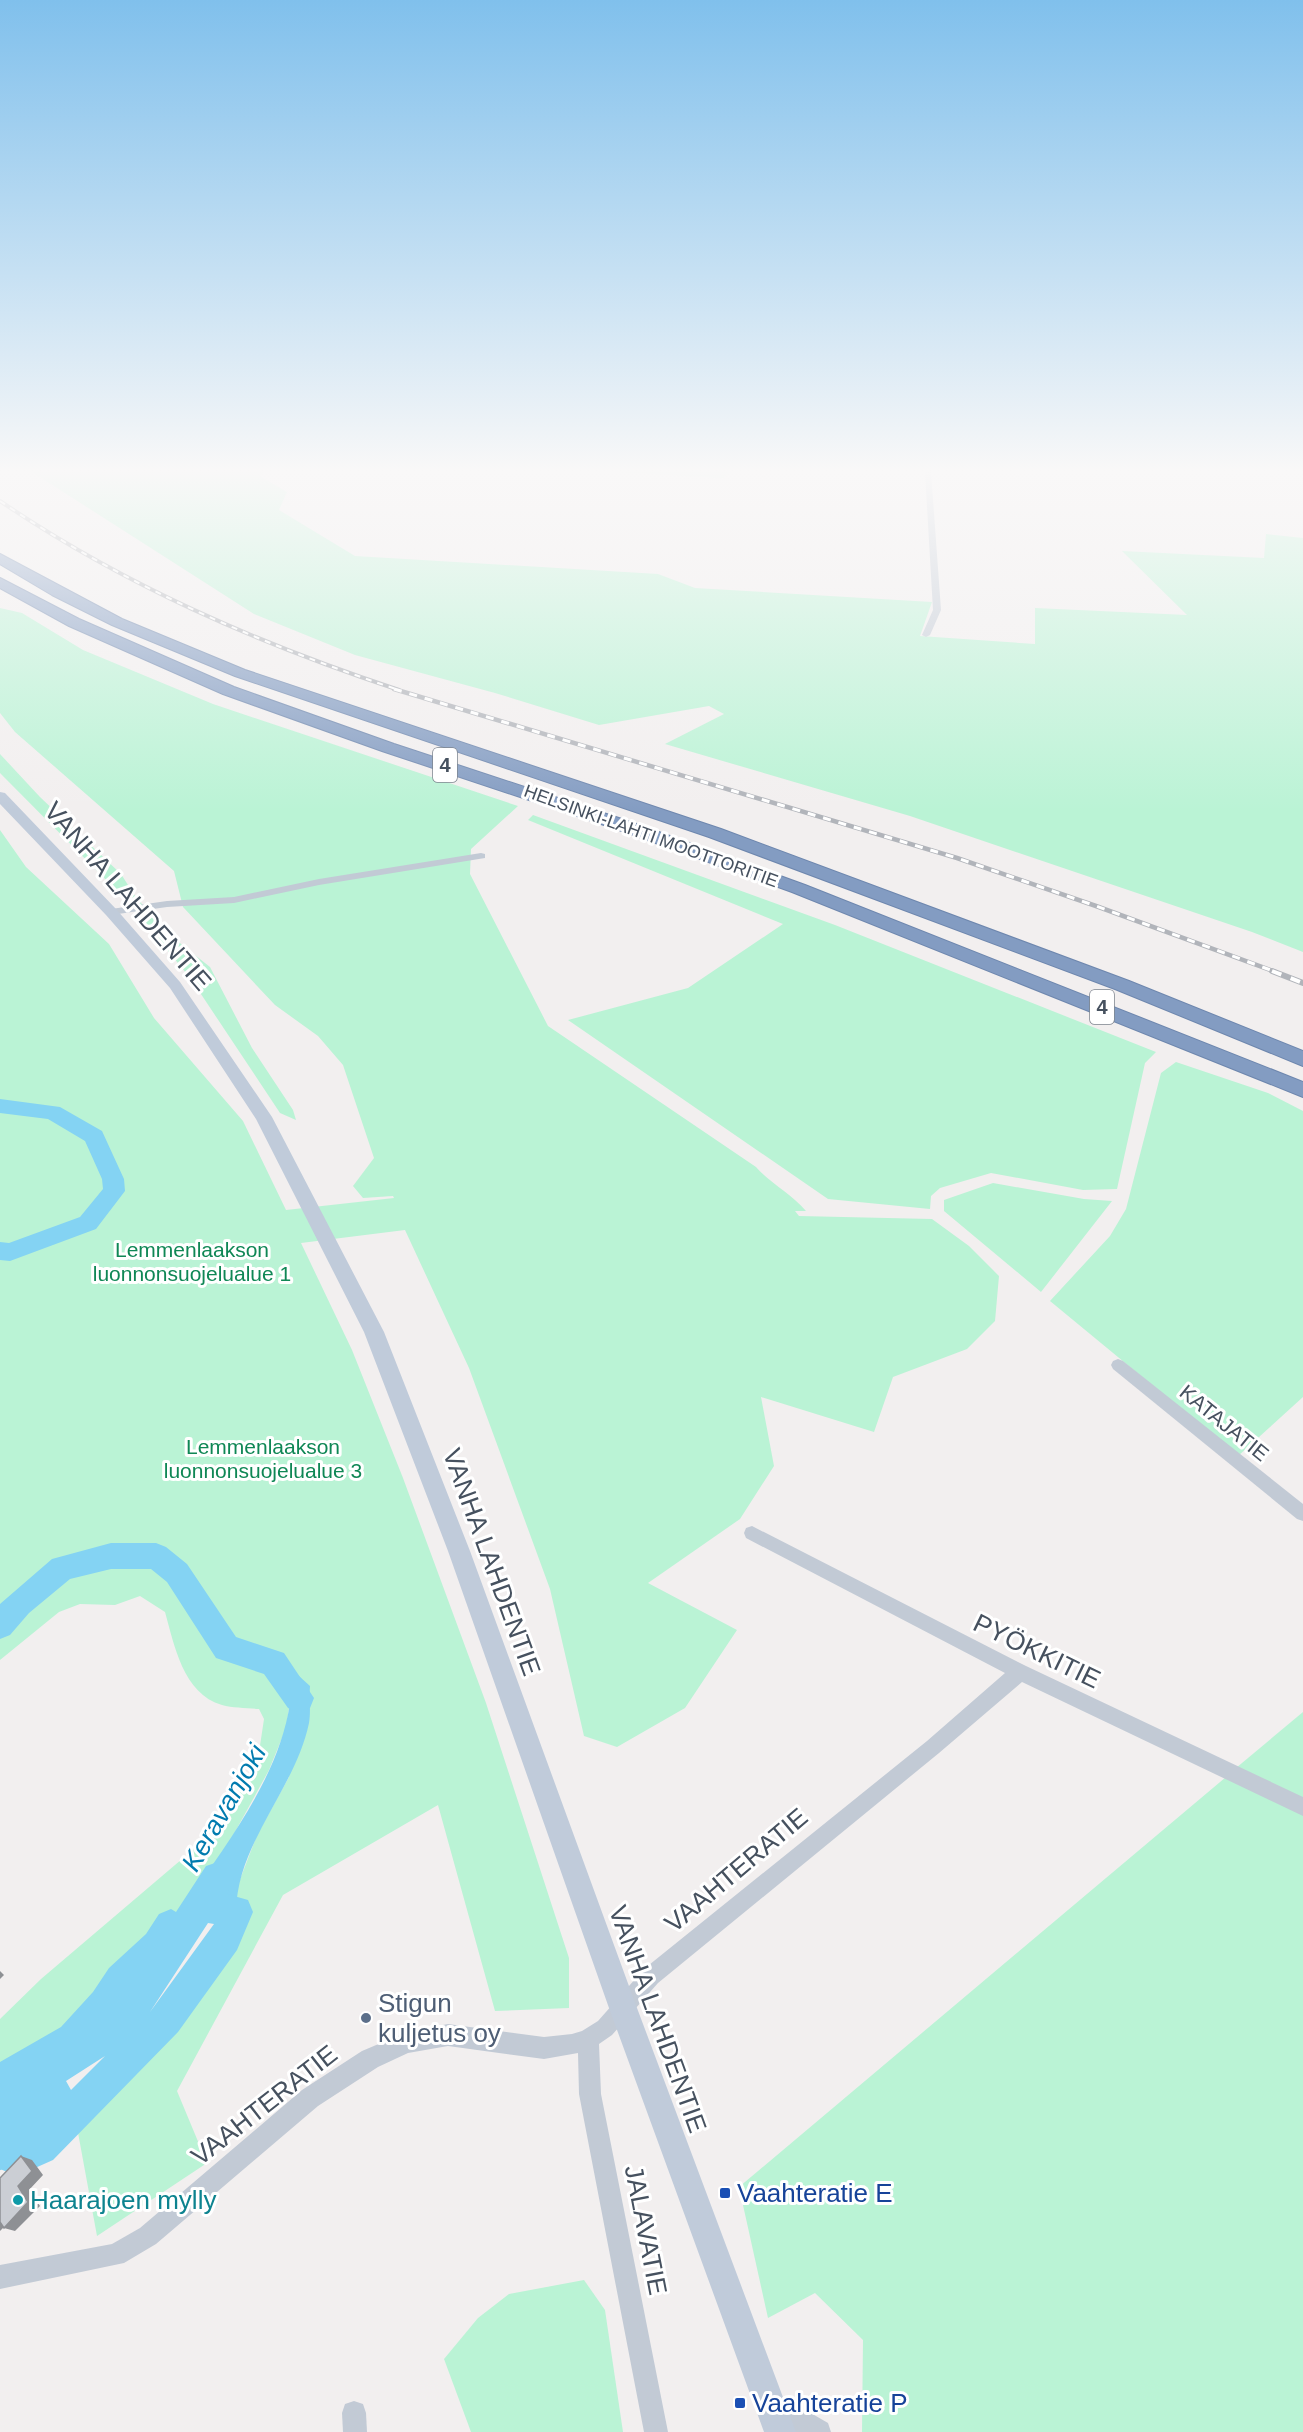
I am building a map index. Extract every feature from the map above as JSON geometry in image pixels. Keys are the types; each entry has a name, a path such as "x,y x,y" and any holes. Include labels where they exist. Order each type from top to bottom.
{"highway":[{"name":"HELSINKI-LAHTI MOOTTORITIE","path":"6,585 80,626 217,686 707,854 921,935 1303,1090"},
{"name":"HELSINKI-LAHTI MOOTTORITIE","path":"46,585 167,645 240,674 715,833 1111,981 1303,1059"}],"main road":[{"name":"VANHA LAHDENTIE","path":"0,796 111,912 175,986 264,1117 374,1332 459,1551 623,2008 779,2430"}],"street":[{"path":"926,634 937,610 935,585"},
{"path":"111,912 167,904 234,900 319,882 481,856"},
{"name":"KATAJATIE","path":"1118,1365 1303,1514"},
{"name":"PYÖKKITIE","path":"752,1533 1020,1672 1303,1807"},
{"name":"VAAHTERATIE","path":"0,2277 116,2255 148,2236 310,2098 370,2060 407,2043 448,2036 544,2048 572,2045 588,2039 605,2028 651,1977 933,1747 1020,1672"},
{"name":"JALAVATIE","path":"588,2039 590,2094 656,2432"},
{"path":"779,2430 809,2424 819,2432"}],"green space":[{"path":"209,585 688,585 695,588 932,602 920,636 1035,644 1035,608 1187,615 1157,585 1303,585 1303,952 1252,932 910,816 665,744 724,714 709,706 599,725 495,693 355,655 254,614"},
{"path":"0,608 22,613 83,650 213,704 518,806 471,849 470,874 548,1026 756,1167 806,1211 795,1211 799,1216 932,1219 969,1246 999,1276 995,1321 967,1349 893,1377 874,1432 761,1397 774,1466 740,1519 648,1583 737,1630 685,1708 617,1747 584,1736 550,1589 469,1368 405,1230 301,1243 352,1350 403,1478 486,1703 569,1958 569,2008 495,2011 438,1805 283,1895 177,2091 207,2163 97,2236 74,2111 166,2020 225,1938 236,1912 236,1890 257,1835 289,1777 290,1702 286,1728 269,1770 230,1841 158,1946 121,1980 105,2004 73,2039 0,2082 0,2019 41,1979 222,1825 258,1759 264,1719 259,1709 222,1705 209,1699 198,1690 182,1666 165,1612 140,1596 115,1605 80,1604 59,1612 0,1660 0,830 26,867 109,944 154,1018 243,1121 286,1210 394,1198 393,1196 363,1198 353,1186 374,1158 343,1065 318,1036 275,1005 183,907 174,871 15,732 0,713"},
{"path":"0,754 40,797 121,874 135,896 166,932 210,967 252,1048 293,1110 296,1120 280,1113 191,979 126,900 0,773"},
{"path":"533,815 835,925 1156,1052 1145,1063 1117,1189 1083,1190 991,1173 940,1188 931,1196 930,1209 828,1199 568,1020 688,988 783,924 528,820"},
{"path":"1176,1062 1268,1093 1303,1111 1303,1397 1238,1456 1050,1301 1110,1236 1126,1209 1161,1073"},
{"path":"993,1183 1084,1199 1112,1201 1041,1292 944,1211 944,1200"},
{"path":"1303,1712 1303,1800 1236,1768"},
{"path":"1226,1777 1303,1814 1303,2432 862,2432 863,2340 815,2293 768,2318 739,2187"},
{"path":"584,2280 605,2310 623,2432 471,2432 444,2359 478,2318 509,2294"}],"water":[{"path":"289,1667 310,1686 309,1723 292,1771 246,1862 239,1887 236,1912 187,1902 235,1832 275,1757 290,1703 276,1682"}],"building":[{"path":"21,2156 32,2171 18,2186 28,2202 4,2228 0,2222 0,2178"}],"waterway":[{"name":"Keravanjoki","path":"0,1106 53,1112 94,1136 113,1179 114,1191 88,1223 10,1252 0,1251"},
{"name":"Keravanjoki","path":"0,1625 19,1604 62,1568 111,1556 156,1556 177,1573 226,1648 274,1663 299,1698"},
{"name":"Keravanjoki","path":"0,2103 94,2043 124,2020 218,1878"},
{"path":"0,2131 50,2090 56,2097 8,2153 17,2158 40,2147 166,2020 225,1938 236,1912 205,1906"},
{"path":"0,2082 73,2039 105,2004 121,1980 158,1946 171,1926"},
{"path":"0,2167 12,2155"}],"railway":[{"path":"144,585 243,632 399,690"},
{"path":"394,689 957,858 1276,972"},
{"path":"1272,971 1303,983"}],"place":[{"name":"Stigun kuljetus oy","path":"366,2018"},
{"name":"Vaahteratie E","path":"725,2193"},
{"name":"Haarajoen mylly","path":"18,2200"},
{"name":"Vaahteratie P","path":"740,2403"}],"park label":[{"name":"Lemmenlaakson luonnonsuojelualue 1","path":"192,1262"},
{"name":"Lemmenlaakson luonnonsuojelualue 3","path":"263,1459"}]}
